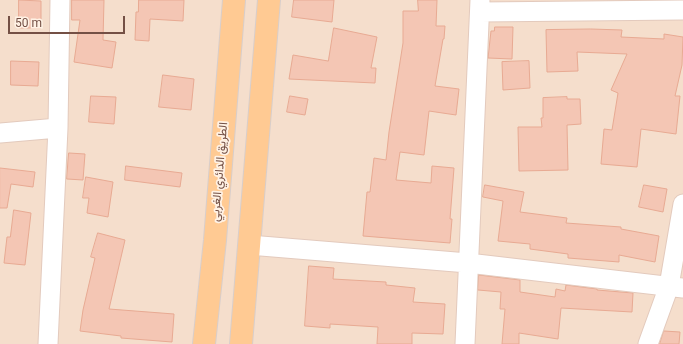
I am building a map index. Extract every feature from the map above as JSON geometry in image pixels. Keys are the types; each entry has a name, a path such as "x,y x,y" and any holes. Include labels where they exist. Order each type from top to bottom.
{"main road":[{"name":"الطريق الدائري الغربي","path":"204,344 215,240 234,0"},
{"path":"241,344 269,0"}],"street":[{"path":"48,344 58,128 60,0"},
{"path":"465,344 480,6 683,10"},
{"path":"0,133 58,128"},
{"path":"648,344 676,287 683,204"},
{"path":"249,245 468,263 676,287"}],"shaded area":[{"path":"0,0 683,0 683,344 0,344"}],"building":[{"path":"19,0 41,1 41,28 19,28"},
{"path":"72,0 104,0 103,40 116,42 112,68 74,62 80,20 72,20"},
{"path":"139,0 184,0 183,21 150,19 149,41 135,40 136,12 138,12"},
{"path":"294,0 334,0 332,22 292,17"},
{"path":"418,0 437,0 436,26 445,26 435,86 459,89 456,115 429,111 424,155 400,152 396,180 431,183 432,166 454,168 450,219 452,219 450,243 363,236 367,192 370,192 374,158 386,160 403,43 403,11 418,11"},
{"path":"495,27 513,27 512,59 488,58 491,31 494,31"},
{"path":"334,28 377,37 371,68 376,68 375,83 289,79 293,55 328,61"},
{"path":"546,30 622,30 621,37 664,39 664,34 683,37 682,65 675,96 680,96 676,134 641,129 637,167 601,164 604,129 612,130 618,93 611,90 627,54 577,52 578,71 547,72"},
{"path":"11,61 39,62 38,86 11,85"},
{"path":"529,61 530,88 503,90 502,62"},
{"path":"163,75 194,79 191,110 159,107"},
{"path":"91,96 116,97 114,124 89,122"},
{"path":"290,96 308,99 305,115 287,112"},
{"path":"567,97 567,99 580,99 581,124 567,125 568,170 519,171 518,127 542,127 541,118 543,118 543,98"},
{"path":"69,153 85,154 83,180 67,179"},
{"path":"126,166 182,173 180,187 125,180"},
{"path":"0,168 35,172 33,187 11,184 7,208 0,208"},
{"path":"86,177 113,182 108,217 87,213 89,198 83,198"},
{"path":"485,185 524,192 520,212 567,218 566,223 621,227 621,229 659,236 655,262 619,255 619,262 568,258 568,254 530,249 530,244 498,241 503,201 483,197"},
{"path":"644,185 667,189 663,212 639,207"},
{"path":"14,210 31,213 25,265 4,263 7,237 10,237"},
{"path":"98,233 125,240 109,309 174,314 172,342 121,338 121,336 80,331 83,310 95,258 91,257"},
{"path":"309,266 334,268 333,279 386,282 386,285 415,288 413,302 445,304 443,334 412,333 412,344 377,344 378,327 330,324 330,328 305,326"},
{"path":"479,275 520,280 520,292 555,297 556,289 565,291 566,285 597,290 633,293 632,312 561,308 558,339 519,333 519,344 502,344 505,309 500,309 501,292 478,290"},
{"path":"664,331 680,332 679,344 660,344"}]}
